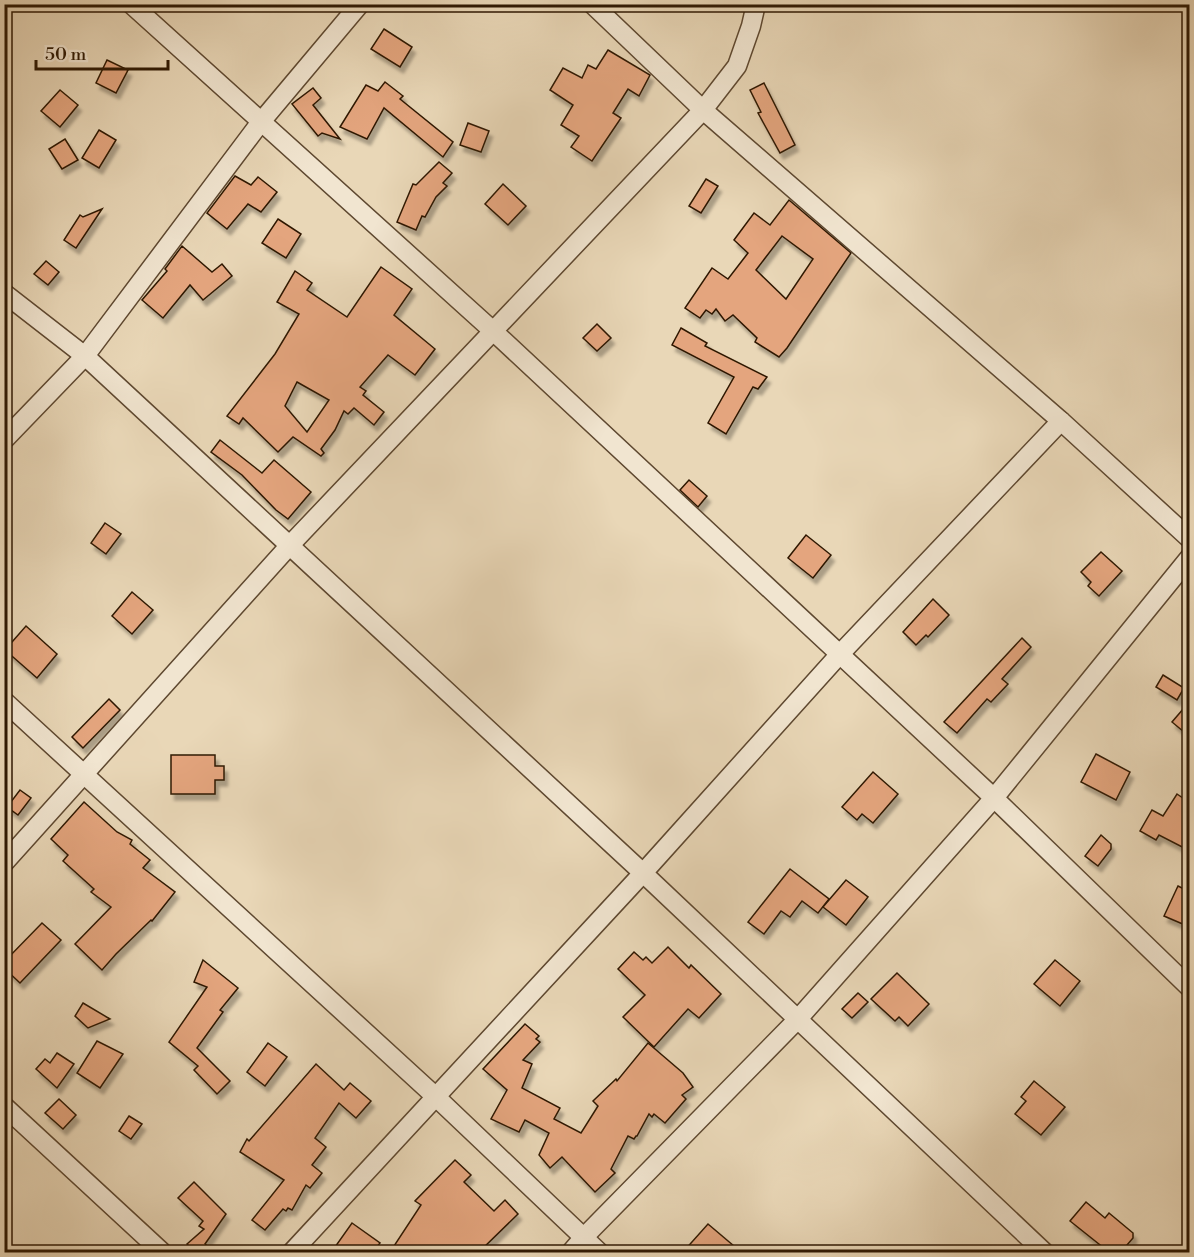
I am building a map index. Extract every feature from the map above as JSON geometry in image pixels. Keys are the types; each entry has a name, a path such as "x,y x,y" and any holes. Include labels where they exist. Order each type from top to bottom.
{"street":[{"path":"131,4 260,123 492,330 994,798 1190,988"},
{"path":"4,440 85,356 260,123 360,4"},
{"path":"592,4 703,110 1062,421 1190,539"},
{"path":"4,863 290,545 703,110 737,66 756,4"},
{"path":"4,293 85,356 290,545 643,873 1044,1252"},
{"path":"292,1252 643,873 839,655 1062,421"},
{"path":"571,1252 798,1019 994,798 1190,557"},
{"path":"4,701 436,1097 599,1252"},
{"path":"4,1106 162,1252"}],"building":[{"path":"384,29 412,47 400,67 371,49"},
{"path":"608,50 650,75 639,96 628,89 613,113 621,118 592,161 571,147 579,136 561,125 573,105 550,90 563,68 582,78 588,65 596,69"},
{"path":"107,60 128,70 116,93 96,83"},
{"path":"385,82 403,96 400,99 453,142 443,157 384,108 367,139 340,127 366,85 378,91"},
{"path":"764,83 795,145 780,153 758,113 761,112 750,90"},
{"path":"313,88 321,98 313,105 340,139 322,133 318,136 292,104"},
{"path":"60,90 78,105 60,127 41,111"},
{"path":"468,123 489,131 481,152 460,145"},
{"path":"99,130 116,140 99,168 82,158"},
{"path":"65,139 78,160 62,169 49,149"},
{"path":"439,162 452,173 443,183 447,186 436,197 425,217 422,216 416,230 397,222 413,184 416,185"},
{"path":"235,176 251,185 258,177 277,192 261,212 248,204 227,229 207,213"},
{"path":"706,179 718,186 701,213 689,206"},
{"path":"503,184 526,206 508,225 485,204"},
{"path":"789,200 851,253 779,357 755,342 757,338 733,315 725,321 716,309 712,314 706,310 700,318 685,308 712,268 728,279 748,253 734,240 754,213 770,225","holes":["782,236 813,259 786,299 756,270"]},
{"path":"102,209 76,248 64,240 80,215 83,217"},
{"path":"278,219 301,234 286,258 262,243"},
{"path":"182,246 212,272 222,264 232,276 203,300 190,285 163,318 142,300 167,271 165,269"},
{"path":"46,261 59,272 48,285 34,274"},
{"path":"381,267 412,289 394,315 435,349 415,375 388,355 360,387 366,391 363,395 384,412 374,425 354,408 348,414 344,411 335,430 321,449 324,453 321,456 293,437 278,452 243,418 239,424 227,416 275,354 299,314 277,302 295,271 312,283 307,290 347,317","holes":["297,382 329,400 307,432 285,406"]},
{"path":"597,324 611,338 597,351 583,338"},
{"path":"681,328 707,343 705,346 767,377 758,389 753,387 726,434 708,423 734,377 672,345"},
{"path":"220,440 262,473 274,460 311,492 288,519 242,475 211,452"},
{"path":"689,480 707,496 698,507 680,490"},
{"path":"105,523 121,534 106,554 91,543"},
{"path":"806,535 831,555 813,578 788,558"},
{"path":"1101,552 1122,571 1099,596 1088,586 1091,582 1081,572"},
{"path":"132,592 153,610 132,634 112,616"},
{"path":"933,599 949,615 928,637 926,635 916,645 903,632"},
{"path":"26,626 57,654 37,678 5,650"},
{"path":"1022,638 1031,647 1002,679 1008,684 991,702 987,699 957,733 944,722"},
{"path":"1163,675 1184,688 1177,700 1156,687"},
{"path":"109,699 120,710 83,748 72,737"},
{"path":"1190,701 1190,737 1172,722"},
{"path":"1096,754 1130,772 1116,800 1081,782"},
{"path":"171,755 215,755 215,766 224,766 224,780 215,780 215,794 171,794"},
{"path":"873,772 898,794 873,823 862,814 857,820 842,807"},
{"path":"20,790 31,798 18,815 7,807"},
{"path":"1177,794 1190,803 1190,851 1159,835 1156,840 1140,831 1152,810 1163,816"},
{"path":"84,802 117,832 132,840 130,844 150,860 143,868 175,892 152,921 102,970 75,944 111,907 91,892 94,889 63,861 68,855 51,839"},
{"path":"1101,835 1111,844 1111,849 1098,866 1085,856"},
{"path":"790,869 829,899 818,913 802,901 790,917 781,911 764,934 748,922"},
{"path":"846,880 868,897 846,925 823,907"},
{"path":"1178,886 1190,892 1190,916 1185,925 1164,916"},
{"path":"42,923 61,940 20,983 4,968 4,962"},
{"path":"668,947 721,994 699,1018 688,1009 654,1047 623,1017 645,995 618,969 634,952 643,960 646,957 652,963"},
{"path":"203,960 238,988 220,1010 223,1012 197,1048 230,1081 217,1094 194,1070 198,1066 169,1042 207,987 194,982"},
{"path":"1055,960 1080,981 1060,1006 1034,984"},
{"path":"897,973 929,1004 908,1026 899,1017 895,1021 871,999"},
{"path":"858,993 868,1002 852,1018 842,1009"},
{"path":"83,1003 110,1019 88,1028 75,1016"},
{"path":"525,1024 539,1036 536,1039 540,1042 523,1060 532,1064 522,1088 560,1108 554,1119 581,1133 598,1106 593,1101 616,1079 617,1081 648,1043 683,1073 693,1087 682,1095 686,1099 665,1123 654,1114 652,1117 649,1114 637,1136 634,1139 628,1136 611,1169 615,1173 595,1192 562,1157 550,1168 539,1155 549,1133 525,1120 519,1132 491,1119 507,1090 483,1069"},
{"path":"97,1041 123,1054 100,1088 77,1073"},
{"path":"268,1043 287,1057 265,1086 247,1072"},
{"path":"57,1053 74,1064 57,1088 36,1069 45,1059 50,1063"},
{"path":"316,1064 344,1090 350,1083 371,1101 356,1118 339,1103 315,1138 326,1147 312,1165 322,1173 310,1188 306,1185 292,1210 283,1209 265,1230 252,1220 284,1180 240,1152 247,1139 249,1141"},
{"path":"1034,1081 1065,1107 1041,1135 1015,1114 1026,1101 1021,1097"},
{"path":"59,1099 76,1115 63,1129 45,1113"},
{"path":"129,1116 142,1124 131,1139 119,1131"},
{"path":"455,1160 471,1175 464,1182 494,1211 505,1200 518,1214 479,1252 404,1252 394,1246 421,1205 415,1201"},
{"path":"194,1182 226,1214 205,1244 214,1252 195,1252 187,1244 204,1229 199,1226 203,1221 178,1198"},
{"path":"1086,1202 1105,1218 1109,1213 1133,1233 1133,1238 1121,1252 1109,1252 1070,1221"},
{"path":"352,1223 380,1243 373,1252 343,1252 335,1247"},
{"path":"708,1224 741,1252 683,1252"}]}
